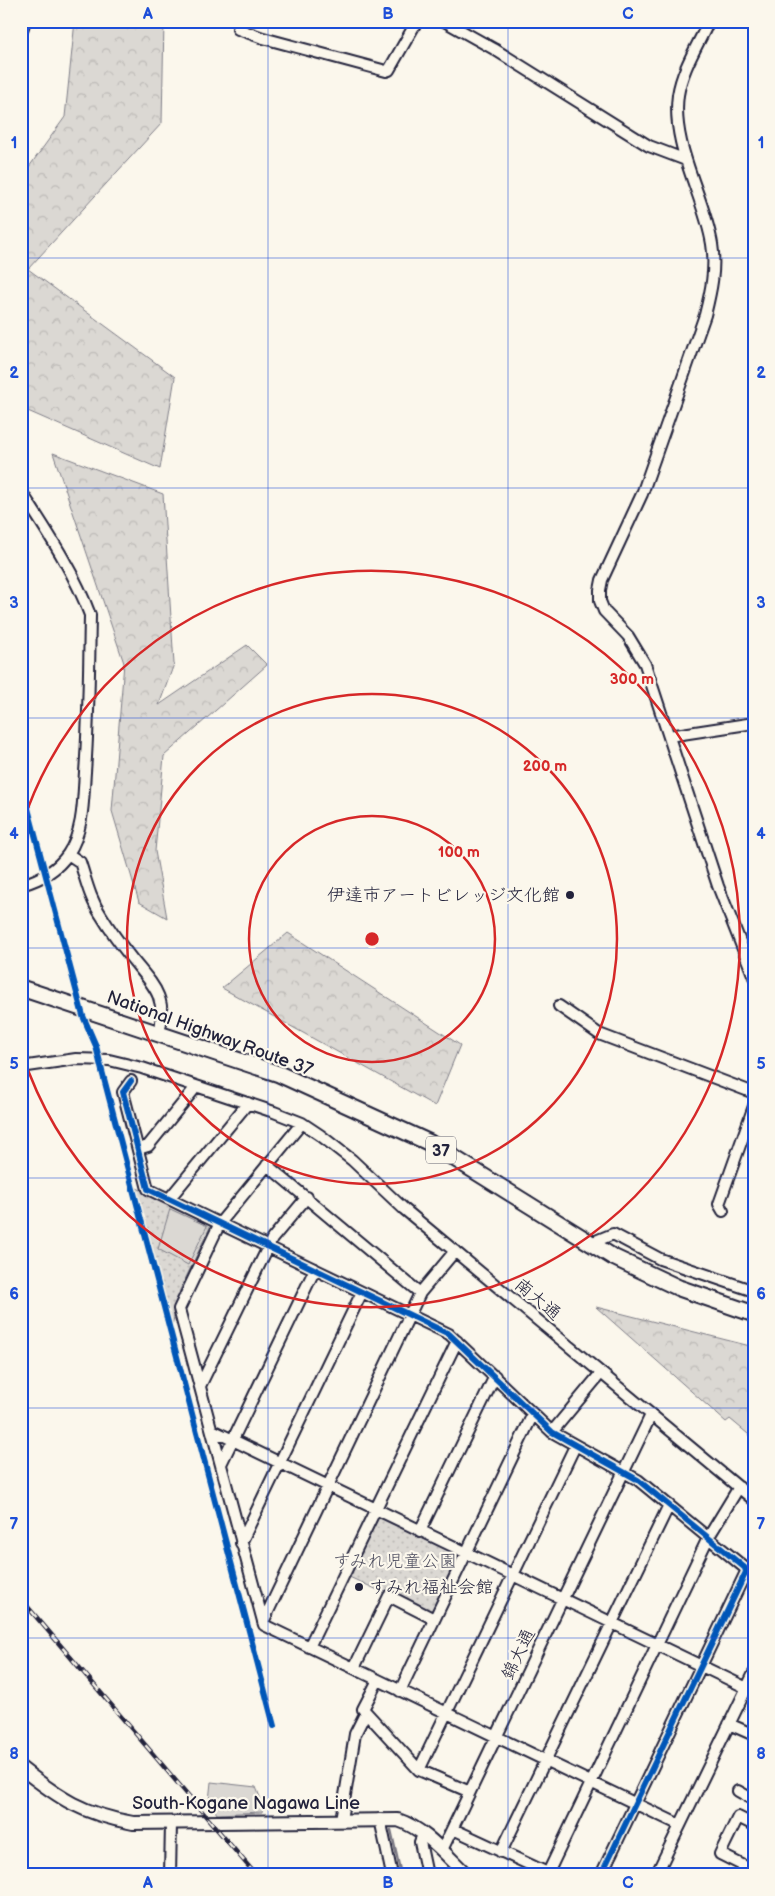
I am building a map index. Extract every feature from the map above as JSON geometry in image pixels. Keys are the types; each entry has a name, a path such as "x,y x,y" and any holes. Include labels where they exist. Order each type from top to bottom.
{"highway":[{"name":"National Highway Route 37","path":"21,988 113,1017 279,1074 430,1143 613,1257 679,1288 754,1314"}],"main road":[{"name":"South-Kogane Nagawa Line","path":"21,1768 65,1800 96,1816 132,1823 398,1820 409,1824 442,1850 466,1875"}],"street":[{"path":"21,33 24,21"},
{"path":"238,29 295,47 389,70 418,21"},
{"path":"444,21 494,49 649,146 686,160"},
{"path":"709,21 681,80 678,97 678,119 686,160 712,243 714,270 712,288 642,494 602,580 600,601 604,611 628,636 644,664 718,886 754,977"},
{"path":"21,88 21,112"},
{"path":"21,491 47,531 90,615 88,725 81,816 76,838 68,854 57,866 35,882 21,886"},
{"path":"669,736 754,723"},
{"path":"68,854 80,862 99,914 154,984 160,998 162,1012 159,1033"},
{"path":"559,1006 599,1034 754,1093"},
{"name":"南大通","path":"21,1067 76,1059 109,1060 142,1068 302,1123 352,1160 404,1209 754,1500"},
{"path":"131,1081 123,1092 148,1189 449,1334 552,1432 638,1480 745,1568 746,1572 602,1875"},
{"path":"138,1149 148,1146 196,1087"},
{"path":"169,1199 248,1103"},
{"path":"723,1211 719,1204 754,1106"},
{"path":"302,1123 220,1223 179,1309 264,1626 680,1825"},
{"path":"267,1165 420,1293"},
{"path":"200,1386 268,1246 307,1197"},
{"path":"591,1243 614,1234 660,1259 754,1292"},
{"path":"263,1622 420,1293 454,1251"},
{"path":"221,1464 315,1269"},
{"path":"241,1543 362,1292"},
{"path":"309,1647 457,1341"},
{"path":"552,1432 601,1373"},
{"path":"420,1531 495,1376"},
{"path":"400,1691 533,1414"},
{"name":"錦大通","path":"442,1850 651,1415"},
{"path":"212,1430 280,1465 747,1688"},
{"path":"419,1770 575,1446"},
{"path":"453,1829 549,1874 590,1783 708,1538 739,1487"},
{"path":"501,1852 669,1505"},
{"path":"354,1668 389,1596 434,1619"},
{"path":"656,1875 754,1673"},
{"path":"378,1680 363,1709 419,1770 470,1792"},
{"path":"340,1820 355,1734 366,1712"},
{"path":"729,1724 754,1735"},
{"path":"738,1791 754,1800"},
{"path":"754,1825 738,1817 720,1854 754,1871"},
{"path":"380,1819 392,1875"},
{"path":"170,1875 172,1823"},
{"path":"423,1835 420,1842 426,1875"}],"green space":[{"path":"75,21 164,21 162,123 28,269 175,377 160,469 21,408 21,178 65,117"},
{"path":"53,453 163,494 174,664 159,705 247,645 267,665 164,756 155,851 167,918 139,902 112,811 124,663"},
{"path":"288,933 460,1045 435,1106 222,988"},
{"path":"135,1187 211,1225 180,1290 172,1326"},
{"path":"170,1209 207,1226 188,1265 158,1249"},
{"path":"596,1307 750,1346 754,1350 754,1439 730,1419 726,1422"},
{"name":"すみれ児童公園","path":"379,1515 462,1557 433,1615 347,1576 374,1517"},
{"path":"211,1782 256,1787 263,1805 262,1812 217,1814 209,1801"}],"waterway":[{"path":"391,1830 401,1875"}],"railway":[{"path":"21,1599 256,1875"}],"cycle path":[{"path":"21,782 83,1016 96,1046 274,1726"},
{"path":"131,1081 123,1092 148,1189 449,1334 552,1432 638,1480 745,1568 746,1572 601,1875"}],"place":[{"name":"伊達市アートビレッジ文化館","path":"570,895"},
{"name":"すみれ福祉会館","path":"359,1587"}]}
